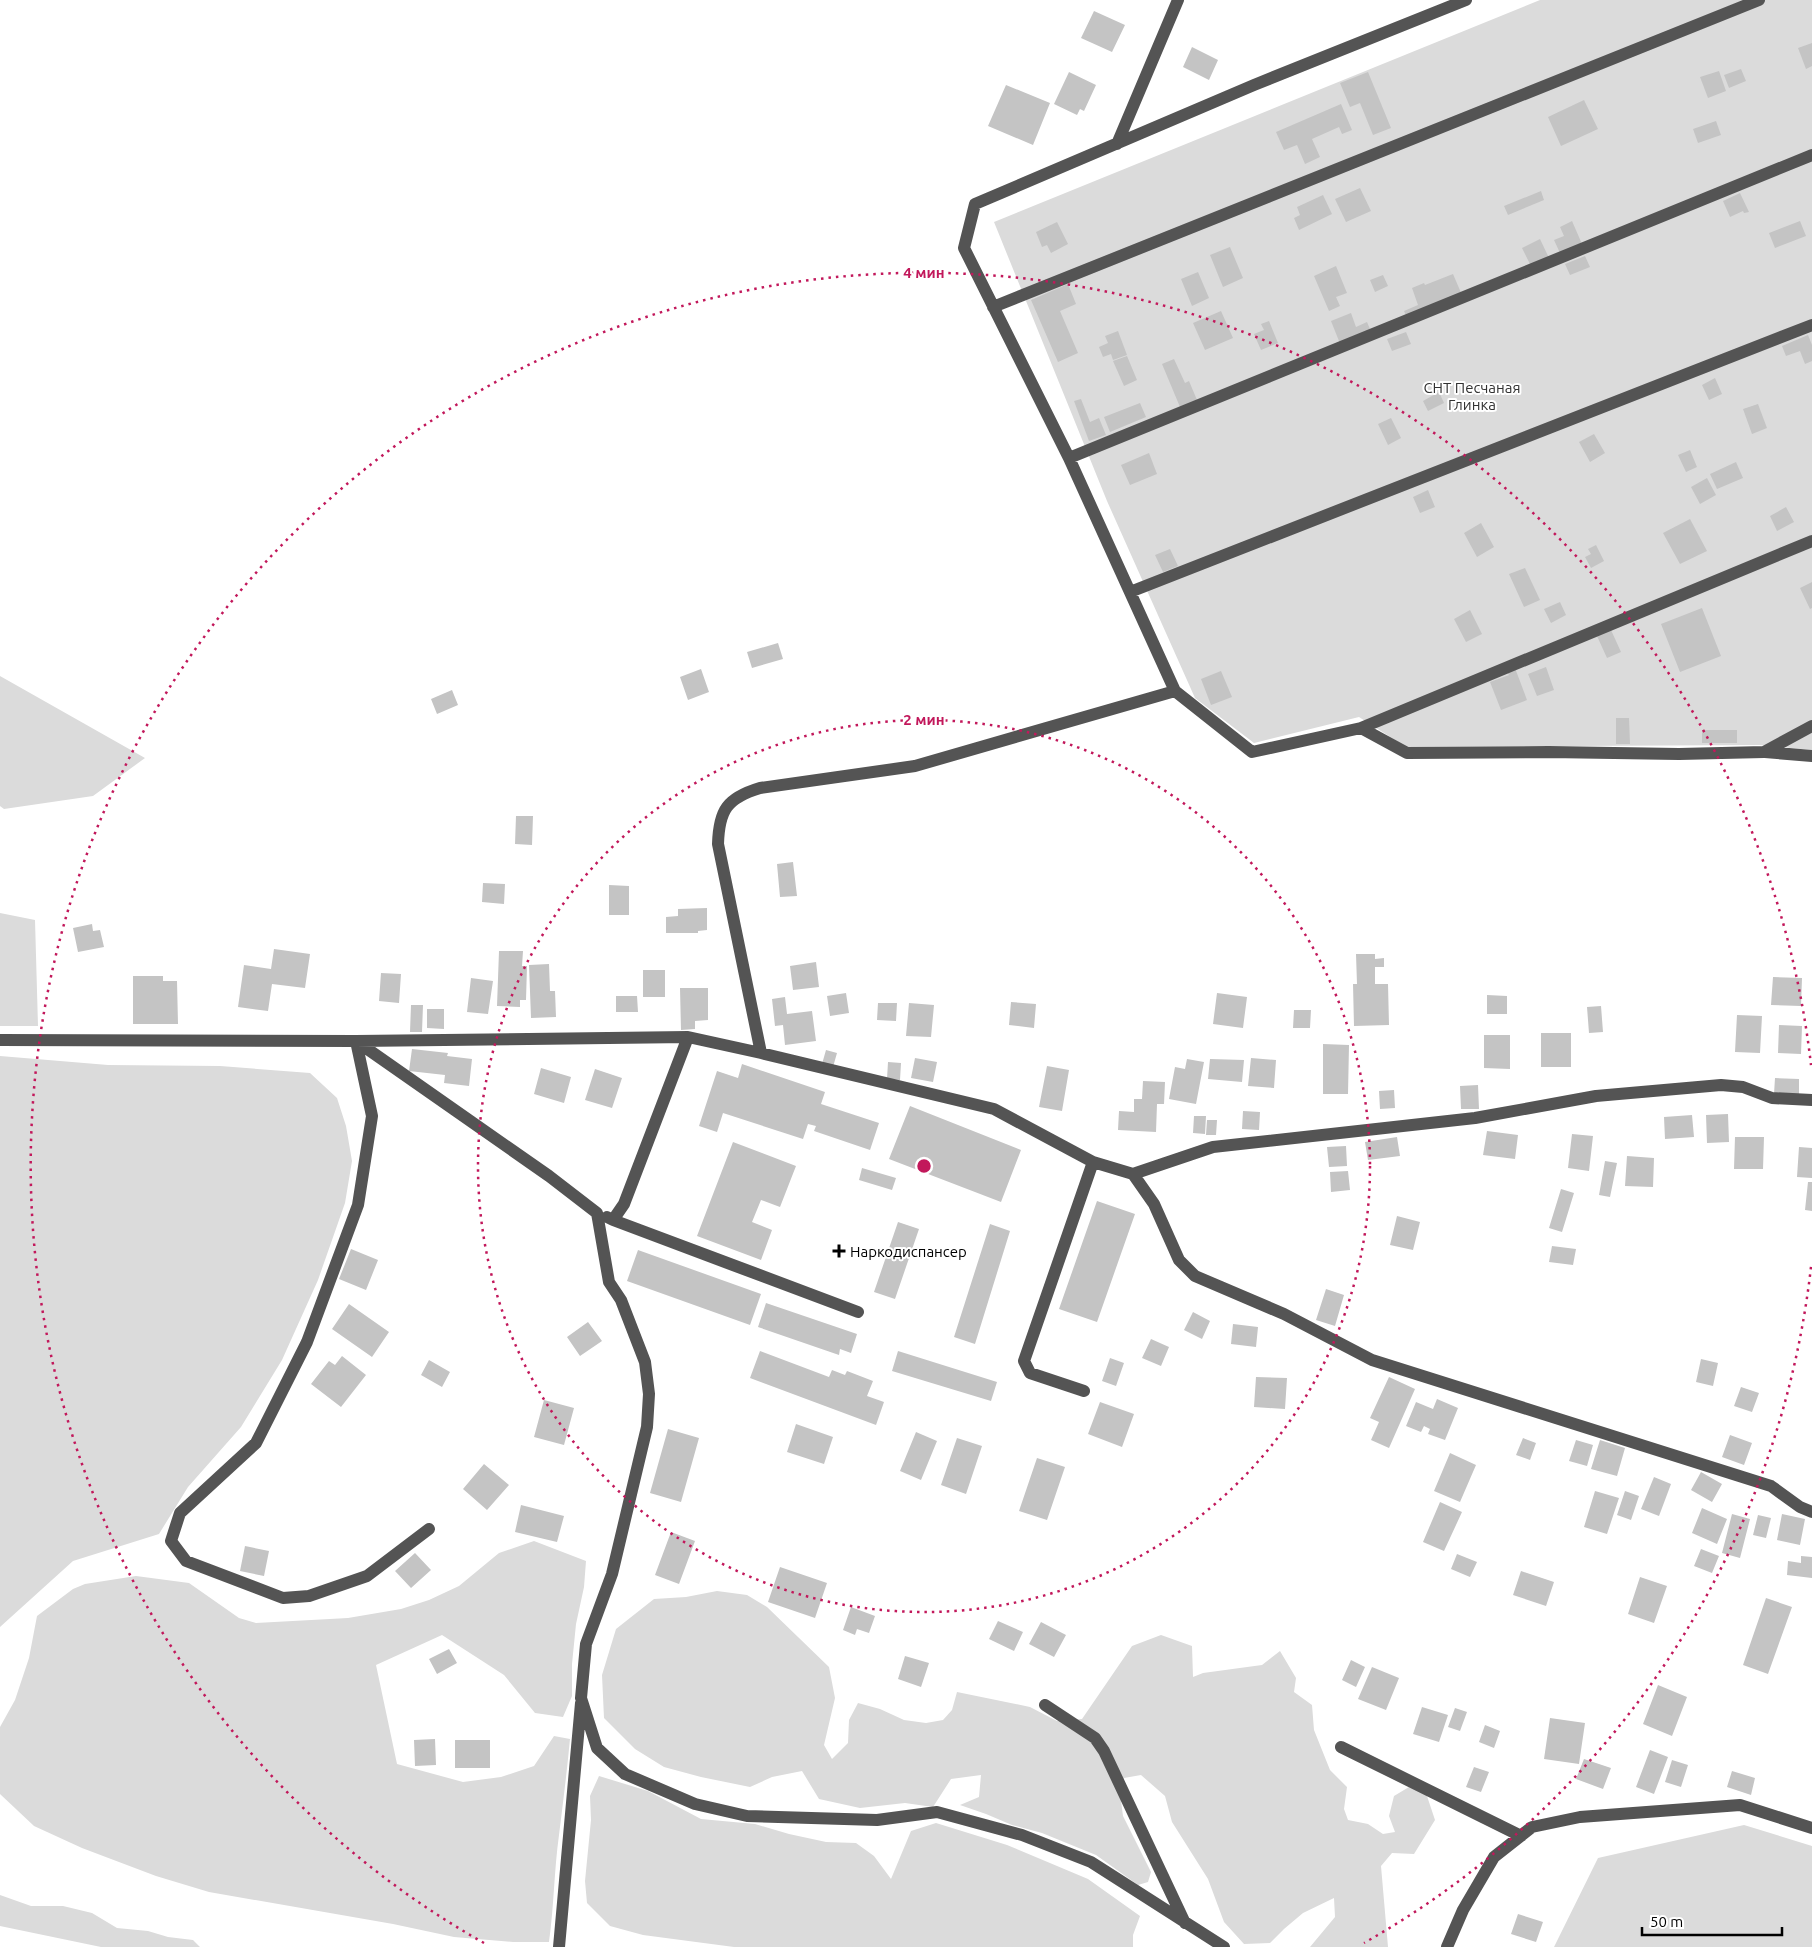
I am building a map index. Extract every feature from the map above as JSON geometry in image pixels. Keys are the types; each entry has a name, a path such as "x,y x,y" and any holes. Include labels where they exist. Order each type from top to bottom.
{"street":[{"path":"1117,144 1178,0"},
{"path":"1466,0 1254,86 975,204 964,248 1069,458 1175,691 1252,752 1360,728 1812,541"},
{"path":"993,307 1759,0"},
{"path":"1069,458 1812,155"},
{"path":"1130,592 1812,325"},
{"path":"761,1053 718,844 718,826 723,812 733,800 746,792 760,788 915,766 1175,691"},
{"path":"1764,752 1812,726"},
{"path":"1360,728 1407,754 1549,752 1679,754 1764,752 1812,756"},
{"path":"613,1220 624,1204 688,1037"},
{"path":"0,1040 356,1041 688,1037 994,1109 1093,1162 1133,1174 1213,1147 1475,1118 1596,1096 1721,1085 1743,1087 1772,1098 1812,1100"},
{"path":"356,1041 549,1176 597,1213 858,1312"},
{"path":"356,1041 372,1116 358,1205 306,1342 256,1444 180,1513 171,1541 186,1561 283,1598 309,1596 367,1576 429,1529"},
{"path":"1084,1391 1030,1373 1024,1361 1093,1162"},
{"path":"1133,1174 1154,1204 1178,1260 1195,1276 1284,1314 1372,1360 1771,1486 1800,1507 1812,1512"},
{"path":"558,1947 586,1644 612,1574 647,1427 649,1394 645,1362 622,1300 609,1282 597,1213"},
{"path":"581,1698 597,1748 625,1774 695,1804 747,1816 877,1820 937,1812 1022,1835 1091,1862 1224,1947"},
{"path":"1045,1706 1095,1738 1104,1751 1185,1923"},
{"path":"1341,1747 1521,1836"},
{"path":"1447,1947 1463,1910 1494,1857 1532,1827 1580,1816 1740,1805 1812,1828"}],"green space":[{"name":"СНТ Песчаная Глинка","path":"1540,0 1812,0 1812,750 1759,745 1406,747 1359,717 1254,743 1195,698 1107,501 994,222"},
{"path":"0,676 145,758 93,796 4,809 0,806"},
{"path":"0,913 35,920 38,1026 0,1026"},
{"path":"0,1056 108,1065 220,1066 310,1073 337,1098 346,1126 352,1161 345,1203 318,1280 282,1360 241,1427 188,1487 159,1534 73,1561 0,1627"},
{"path":"534,1541 586,1561 584,1587 576,1624 572,1664 572,1696 563,1717 535,1713 504,1675 442,1635 376,1665 397,1764 463,1782 501,1777 534,1766 554,1736 570,1739 557,1848 549,1942 513,1942 454,1937 393,1924 209,1892 156,1876 82,1848 34,1826 0,1794 0,1727 15,1700 29,1658 37,1616 73,1589 85,1584 136,1576 189,1583 239,1618 256,1623 348,1618 401,1609 429,1600 459,1586 499,1553"},
{"path":"717,1591 747,1595 767,1607 829,1667 835,1698 824,1745 832,1759 848,1743 849,1720 858,1703 880,1709 904,1720 926,1723 943,1720 952,1710 957,1692 1030,1707 1057,1721 1082,1719 1132,1646 1161,1635 1192,1646 1193,1677 1203,1673 1262,1665 1280,1651 1296,1678 1294,1692 1312,1705 1314,1730 1330,1770 1347,1787 1344,1809 1348,1820 1368,1824 1383,1834 1395,1832 1389,1816 1394,1796 1409,1787 1426,1793 1435,1820 1414,1854 1392,1853 1381,1866 1388,1947 1310,1947 1335,1917 1334,1898 1303,1913 1270,1943 1244,1944 1224,1922 1208,1879 1172,1822 1165,1796 1141,1775 1124,1778 1121,1801 1123,1816 1151,1872 1148,1882 1138,1885 1096,1855 1042,1833 1012,1825 960,1805 979,1797 981,1775 951,1779 933,1807 905,1803 860,1808 819,1799 802,1771 772,1777 750,1787 664,1767 635,1749 604,1718 602,1675 616,1629 654,1599 686,1597"},
{"path":"599,1776 648,1791 701,1819 755,1824 826,1842 856,1843 874,1856 891,1879 911,1831 936,1823 1007,1845 1088,1879 1140,1916 1133,1935 1133,1947 734,1947 643,1935 610,1926 587,1903 585,1881 591,1820 590,1796"},
{"path":"1744,1825 1812,1846 1812,1947 1554,1947 1598,1858"},
{"path":"0,1895 31,1906 63,1906 92,1913 117,1928 148,1931 168,1937 193,1940 200,1947 101,1947 0,1926"}],"building":[{"path":"1094,11 1125,25 1112,52 1081,38"},
{"path":"1812,43 1812,66 1806,69 1798,48"},
{"path":"1192,47 1218,60 1209,80 1183,67"},
{"path":"1741,69 1746,81 1729,88 1724,75"},
{"path":"1719,71 1726,91 1708,98 1700,77"},
{"path":"1069,72 1096,85 1084,111 1080,109 1077,115 1054,104"},
{"path":"1368,72 1391,128 1373,135 1360,103 1350,107 1340,83"},
{"path":"1006,85 1050,103 1033,145 988,126"},
{"path":"1584,100 1598,129 1561,146 1548,117"},
{"path":"1341,104 1352,130 1342,134 1339,127 1312,139 1320,157 1305,164 1297,145 1284,150 1276,132"},
{"path":"1716,121 1721,135 1698,143 1693,129"},
{"path":"1360,188 1371,211 1346,222 1335,199"},
{"path":"1541,191 1544,200 1508,215 1504,206"},
{"path":"1740,193 1749,212 1744,213 1743,211 1730,217 1723,201"},
{"path":"1323,195 1332,214 1299,230 1294,218 1300,215 1297,207"},
{"path":"1572,221 1582,244 1560,253 1554,240 1564,236 1560,227"},
{"path":"1800,221 1806,236 1775,248 1769,233"},
{"path":"1057,222 1068,244 1051,253 1047,245 1042,247 1036,232"},
{"path":"1540,239 1549,258 1531,266 1522,248"},
{"path":"1230,247 1243,278 1223,287 1210,255"},
{"path":"1585,256 1590,267 1570,275 1565,264"},
{"path":"1336,266 1347,293 1336,297 1340,306 1329,311 1314,276"},
{"path":"1198,272 1209,298 1192,306 1181,279"},
{"path":"1453,274 1462,295 1407,318 1404,311 1418,305 1412,288"},
{"path":"1383,275 1388,286 1375,292 1370,280"},
{"path":"1068,284 1076,304 1060,311 1078,353 1058,362 1031,300"},
{"path":"1221,311 1233,338 1205,350 1193,323"},
{"path":"1351,313 1356,327 1367,322 1370,329 1341,346 1331,321"},
{"path":"1269,321 1278,343 1261,350 1254,334 1264,330 1261,324"},
{"path":"1118,331 1127,355 1113,360 1111,354 1103,357 1099,347 1108,343 1105,336"},
{"path":"1406,332 1411,344 1392,351 1387,339"},
{"path":"1808,335 1812,345 1812,361 1805,364 1800,351 1786,356 1782,346"},
{"path":"1127,356 1137,380 1124,386 1113,361"},
{"path":"1174,359 1185,383 1189,381 1197,400 1180,407 1162,364"},
{"path":"1715,378 1722,394 1709,400 1702,385"},
{"path":"1439,392 1444,403 1428,411 1423,401"},
{"path":"1081,399 1090,422 1099,418 1106,435 1089,441 1074,401"},
{"path":"1140,403 1146,417 1110,432 1104,417"},
{"path":"1758,404 1767,428 1752,434 1743,409"},
{"path":"1391,418 1401,438 1388,445 1378,424"},
{"path":"1594,434 1605,453 1590,462 1579,442"},
{"path":"1690,450 1697,467 1686,472 1678,455"},
{"path":"1149,453 1157,474 1130,485 1121,465"},
{"path":"1736,462 1743,478 1717,489 1710,474"},
{"path":"1707,478 1716,495 1700,504 1691,487"},
{"path":"1428,490 1435,507 1420,513 1413,497"},
{"path":"1786,507 1794,522 1777,531 1770,516"},
{"path":"1690,519 1707,551 1680,564 1663,533"},
{"path":"1481,523 1494,547 1477,557 1464,533"},
{"path":"1596,545 1604,561 1591,568 1585,557 1591,554 1588,549"},
{"path":"1170,549 1178,566 1163,572 1155,555"},
{"path":"1525,568 1540,600 1524,607 1509,574"},
{"path":"1812,582 1812,608 1810,609 1800,588"},
{"path":"1560,602 1566,615 1551,623 1544,609"},
{"path":"1702,608 1721,656 1680,672 1661,624"},
{"path":"1470,610 1482,634 1466,642 1454,619"},
{"path":"1611,630 1621,652 1607,658 1597,636"},
{"path":"778,643 783,659 752,668 747,652"},
{"path":"1546,667 1554,690 1537,696 1528,674"},
{"path":"1515,668 1527,700 1501,710 1490,682 1509,675 1507,672"},
{"path":"701,669 709,692 688,700 680,677"},
{"path":"1221,671 1232,697 1211,705 1201,679"},
{"path":"452,690 458,705 437,714 431,699"},
{"path":"1616,718 1629,718 1630,744 1616,744"},
{"path":"1702,730 1737,730 1737,743 1702,743"},
{"path":"516,816 533,816 532,845 515,844"},
{"path":"793,862 797,896 780,897 777,864"},
{"path":"483,883 505,884 504,904 482,902"},
{"path":"609,885 629,886 629,915 609,915"},
{"path":"707,908 707,930 698,931 698,933 666,933 666,917 678,916 678,909"},
{"path":"92,924 93,931 100,930 104,947 78,952 73,928"},
{"path":"274,949 310,954 305,988 272,984 268,1011 238,1007 244,965 271,969"},
{"path":"499,951 523,951 522,966 527,966 526,1000 520,1000 520,1007 497,1006"},
{"path":"1356,954 1375,954 1375,959 1384,958 1384,967 1375,967 1375,984 1388,984 1389,1025 1354,1026 1353,984 1357,984"},
{"path":"816,962 819,987 793,990 790,966"},
{"path":"549,964 550,991 555,991 556,1017 531,1018 529,965"},
{"path":"643,970 665,970 665,997 643,997"},
{"path":"381,973 401,974 399,1003 379,1001"},
{"path":"133,976 163,976 163,981 177,981 178,1024 133,1024"},
{"path":"1773,977 1802,978 1801,1006 1771,1005"},
{"path":"471,978 493,981 488,1014 467,1012"},
{"path":"680,988 708,988 708,1020 695,1021 695,1029 681,1030"},
{"path":"846,993 849,1013 830,1016 827,996"},
{"path":"1217,993 1247,997 1243,1028 1213,1024"},
{"path":"1487,995 1507,996 1507,1014 1487,1014"},
{"path":"616,996 637,996 638,1012 616,1012"},
{"path":"785,997 787,1014 812,1011 816,1041 785,1045 783,1025 775,1026 772,999"},
{"path":"1011,1002 1036,1004 1034,1028 1009,1025"},
{"path":"878,1003 897,1003 896,1021 877,1020"},
{"path":"909,1003 934,1005 931,1037 906,1036"},
{"path":"411,1005 423,1005 422,1032 410,1032"},
{"path":"1601,1006 1603,1032 1589,1033 1587,1007"},
{"path":"427,1009 444,1009 444,1029 427,1028"},
{"path":"1294,1010 1311,1010 1310,1028 1293,1028"},
{"path":"1737,1015 1762,1016 1760,1053 1735,1052"},
{"path":"1779,1025 1802,1026 1801,1054 1778,1053"},
{"path":"1541,1033 1571,1033 1571,1067 1541,1067"},
{"path":"1484,1035 1510,1035 1510,1069 1484,1068"},
{"path":"1323,1044 1349,1045 1348,1094 1323,1094"},
{"path":"412,1049 448,1053 447,1056 472,1059 469,1086 444,1083 445,1075 409,1071"},
{"path":"826,1050 837,1053 833,1067 822,1064"},
{"path":"915,1058 937,1062 933,1082 911,1078"},
{"path":"1251,1058 1276,1060 1274,1088 1248,1086"},
{"path":"1187,1059 1204,1062 1196,1104 1169,1099 1175,1067 1185,1069"},
{"path":"1210,1059 1244,1060 1242,1082 1208,1079"},
{"path":"888,1062 901,1063 900,1080 887,1079"},
{"path":"742,1064 825,1092 821,1104 879,1123 870,1150 814,1131 816,1126 808,1124 803,1139 723,1113 717,1132 699,1126 717,1071 738,1078"},
{"path":"1047,1066 1069,1070 1062,1111 1039,1107"},
{"path":"541,1068 571,1077 564,1103 534,1094"},
{"path":"595,1069 622,1078 612,1108 585,1100"},
{"path":"1775,1078 1799,1079 1799,1094 1774,1094"},
{"path":"1143,1081 1165,1082 1164,1104 1157,1104 1156,1132 1118,1130 1119,1111 1134,1112 1134,1099 1142,1099"},
{"path":"1478,1085 1479,1109 1461,1109 1460,1086"},
{"path":"1394,1090 1395,1108 1380,1109 1379,1091"},
{"path":"910,1106 1021,1150 1001,1202 889,1159"},
{"path":"1243,1111 1260,1112 1259,1130 1242,1129"},
{"path":"1728,1114 1729,1142 1707,1143 1706,1115"},
{"path":"1692,1115 1694,1137 1665,1139 1664,1117"},
{"path":"1194,1116 1206,1116 1205,1134 1193,1133"},
{"path":"1207,1120 1217,1120 1216,1135 1206,1135"},
{"path":"1487,1131 1518,1135 1515,1159 1483,1155"},
{"path":"1572,1134 1593,1136 1589,1171 1568,1168"},
{"path":"1397,1137 1400,1156 1368,1160 1365,1142"},
{"path":"1735,1137 1764,1137 1763,1169 1734,1169"},
{"path":"733,1142 796,1166 780,1207 761,1200 752,1222 772,1230 761,1260 697,1236"},
{"path":"1346,1146 1347,1166 1329,1167 1327,1147"},
{"path":"1799,1147 1812,1148 1812,1178 1797,1177"},
{"path":"1627,1156 1654,1158 1653,1187 1625,1186"},
{"path":"1605,1161 1617,1163 1610,1197 1599,1195"},
{"path":"862,1168 896,1178 892,1190 859,1180"},
{"path":"1348,1171 1350,1190 1331,1192 1330,1172"},
{"path":"1808,1182 1812,1182 1812,1211 1805,1210"},
{"path":"1561,1189 1574,1193 1562,1232 1549,1228"},
{"path":"1097,1201 1135,1214 1097,1322 1059,1309"},
{"path":"1397,1216 1420,1222 1413,1250 1390,1245"},
{"path":"898,1222 919,1229 895,1299 874,1292"},
{"path":"990,1224 1010,1231 975,1344 954,1337"},
{"path":"1552,1246 1576,1249 1573,1265 1549,1262"},
{"path":"351,1249 378,1260 366,1290 339,1279"},
{"path":"638,1250 761,1294 750,1325 627,1281"},
{"path":"1326,1289 1344,1295 1335,1326 1316,1320"},
{"path":"766,1303 857,1334 851,1353 840,1349 839,1355 758,1327"},
{"path":"349,1304 389,1332 372,1357 332,1329"},
{"path":"1193,1312 1210,1321 1202,1339 1184,1330"},
{"path":"588,1322 602,1341 580,1356 567,1337"},
{"path":"1233,1324 1258,1327 1256,1347 1231,1344"},
{"path":"1151,1339 1169,1347 1161,1366 1142,1358"},
{"path":"760,1351 829,1377 832,1370 845,1375 847,1371 873,1381 867,1396 884,1402 876,1425 750,1378"},
{"path":"898,1351 997,1382 991,1401 892,1371"},
{"path":"342,1356 366,1375 341,1407 311,1384 329,1361 335,1365"},
{"path":"1110,1358 1124,1363 1116,1386 1102,1381"},
{"path":"1701,1359 1718,1363 1713,1386 1696,1382"},
{"path":"429,1360 450,1372 442,1387 421,1375"},
{"path":"1256,1377 1287,1378 1285,1409 1254,1407"},
{"path":"1389,1377 1415,1389 1389,1448 1371,1440 1379,1422 1370,1418"},
{"path":"1741,1387 1759,1393 1752,1412 1734,1406"},
{"path":"1437,1399 1458,1408 1445,1440 1428,1434 1430,1429 1424,1426 1421,1432 1406,1426 1416,1402 1433,1409"},
{"path":"544,1400 574,1408 564,1445 534,1437"},
{"path":"1100,1402 1134,1414 1122,1447 1088,1434"},
{"path":"796,1424 833,1437 824,1464 787,1452"},
{"path":"668,1429 699,1438 681,1502 650,1493"},
{"path":"916,1432 937,1441 921,1480 900,1471"},
{"path":"1730,1435 1752,1443 1744,1465 1722,1457"},
{"path":"957,1438 982,1446 966,1494 941,1485"},
{"path":"1523,1438 1536,1443 1530,1460 1516,1455"},
{"path":"1576,1440 1593,1445 1587,1466 1569,1461"},
{"path":"1600,1440 1625,1448 1617,1476 1591,1469"},
{"path":"1450,1453 1476,1465 1460,1502 1434,1491"},
{"path":"1037,1458 1065,1467 1047,1520 1019,1511"},
{"path":"484,1464 509,1485 487,1510 463,1489"},
{"path":"1701,1472 1722,1484 1712,1502 1691,1490"},
{"path":"1654,1477 1671,1484 1659,1516 1641,1509"},
{"path":"1595,1491 1619,1498 1607,1534 1584,1527"},
{"path":"1625,1491 1639,1496 1631,1520 1617,1515"},
{"path":"1440,1502 1462,1512 1444,1551 1423,1542"},
{"path":"521,1505 564,1516 557,1542 515,1532"},
{"path":"1702,1508 1727,1519 1717,1544 1692,1533"},
{"path":"1732,1514 1750,1519 1740,1558 1722,1553"},
{"path":"1782,1514 1805,1519 1800,1545 1777,1540"},
{"path":"1758,1515 1771,1518 1766,1538 1753,1535"},
{"path":"671,1532 695,1541 679,1584 655,1575"},
{"path":"245,1546 269,1551 264,1576 240,1571"},
{"path":"1701,1549 1719,1556 1712,1573 1694,1566"},
{"path":"415,1553 431,1570 411,1588 395,1571"},
{"path":"1457,1554 1477,1562 1470,1577 1451,1569"},
{"path":"1801,1556 1812,1557 1812,1578 1787,1575 1788,1561 1801,1563"},
{"path":"780,1567 827,1583 815,1618 768,1602"},
{"path":"1521,1571 1554,1582 1546,1606 1513,1595"},
{"path":"1640,1577 1667,1586 1654,1623 1628,1614"},
{"path":"1766,1598 1792,1607 1768,1674 1743,1665"},
{"path":"851,1607 875,1616 869,1633 857,1629 855,1635 843,1630"},
{"path":"998,1621 1023,1632 1014,1651 989,1639"},
{"path":"1041,1622 1066,1635 1054,1657 1029,1644"},
{"path":"449,1649 457,1663 437,1674 429,1659"},
{"path":"905,1656 929,1663 921,1687 898,1679"},
{"path":"1351,1660 1365,1667 1356,1687 1342,1680"},
{"path":"1372,1667 1399,1678 1386,1710 1358,1699"},
{"path":"1658,1685 1687,1697 1672,1736 1643,1724"},
{"path":"1422,1707 1448,1715 1439,1742 1413,1734"},
{"path":"1455,1708 1467,1712 1460,1731 1448,1727"},
{"path":"1550,1718 1585,1723 1579,1764 1544,1759"},
{"path":"1485,1725 1500,1731 1494,1748 1479,1742"},
{"path":"435,1739 436,1765 415,1766 414,1740"},
{"path":"455,1740 490,1740 490,1768 455,1768"},
{"path":"1650,1750 1668,1757 1654,1794 1636,1787"},
{"path":"1584,1759 1611,1768 1603,1789 1576,1779"},
{"path":"1672,1760 1688,1765 1681,1787 1665,1782"},
{"path":"1474,1767 1489,1772 1481,1792 1466,1787"},
{"path":"1732,1771 1755,1778 1751,1795 1727,1787"},
{"path":"1518,1914 1543,1922 1536,1942 1511,1934"}],"place":[{"name":"Наркодиспансер","path":"839,1251"}]}
